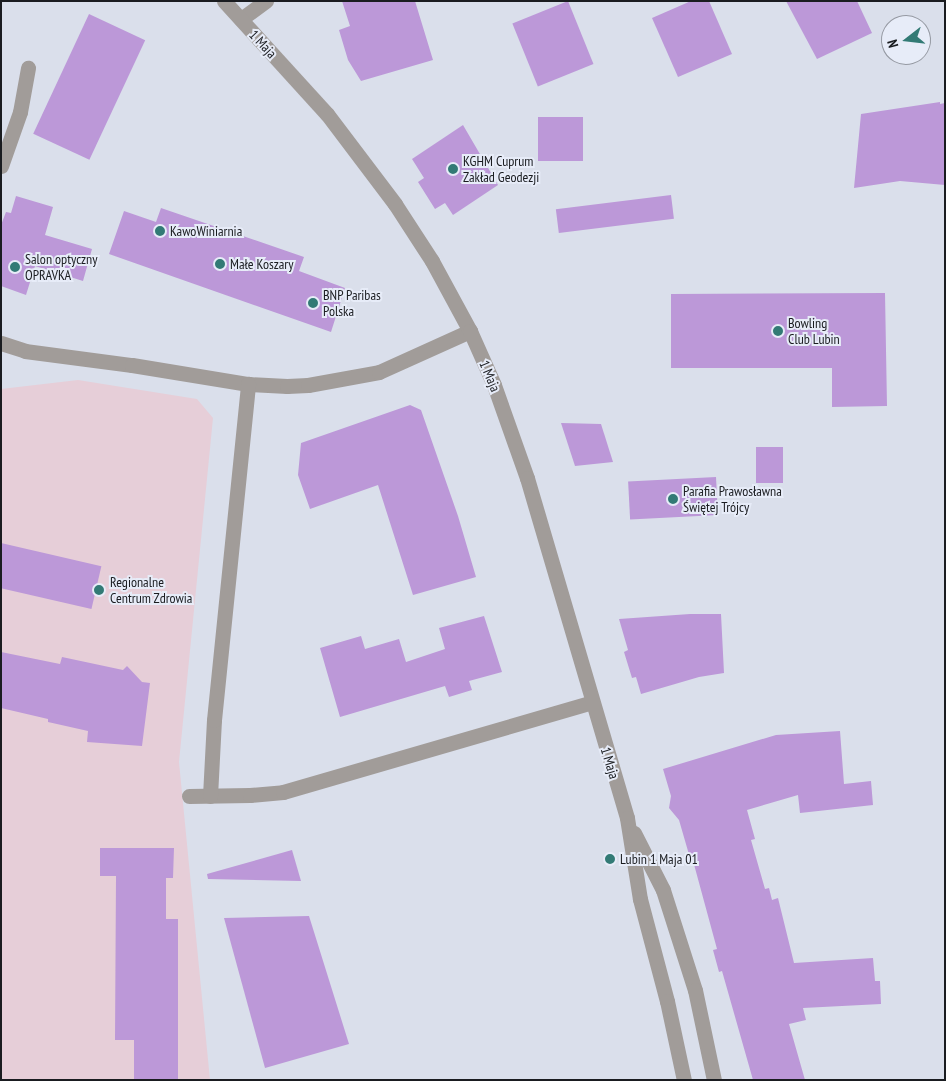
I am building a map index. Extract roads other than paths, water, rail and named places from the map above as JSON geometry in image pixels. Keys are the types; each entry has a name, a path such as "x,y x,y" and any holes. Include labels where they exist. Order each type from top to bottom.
{"street":[{"name":"1 Maja","path":"224,1 327,114 389,196 432,262 470,331 494,385 527,478 627,818 640,899 667,1001 684,1080"},
{"path":"241,19 266,1"},
{"path":"1,166 20,112 28,68"},
{"path":"1,343 25,352 132,365 272,387 308,385 379,372 470,331"},
{"path":"1,357 25,352"},
{"path":"210,796 215,710 248,384"},
{"path":"188,796 283,792 592,702"},
{"name":"1 Maja","path":"627,818 663,890 695,990 714,1080"}],"place":[{"name":"KGHM Cuprum Zakład Geodezji","path":"453,169"},
{"name":"KawoWiniarnia","path":"160,231"},
{"name":"Małe Koszary","path":"220,264"},
{"name":"Salon optyczny OPRAVKA","path":"15,267"},
{"name":"BNP Paribas Polska","path":"313,303"},
{"name":"Bowling Club Lubin","path":"778,331"},
{"name":"Parafia Prawosławna Świętej Trójcy","path":"673,499"},
{"name":"Regionalne Centrum Zdrowia","path":"99,590"},
{"name":"Lubin 1 Maja 01","path":"610,859"}]}
